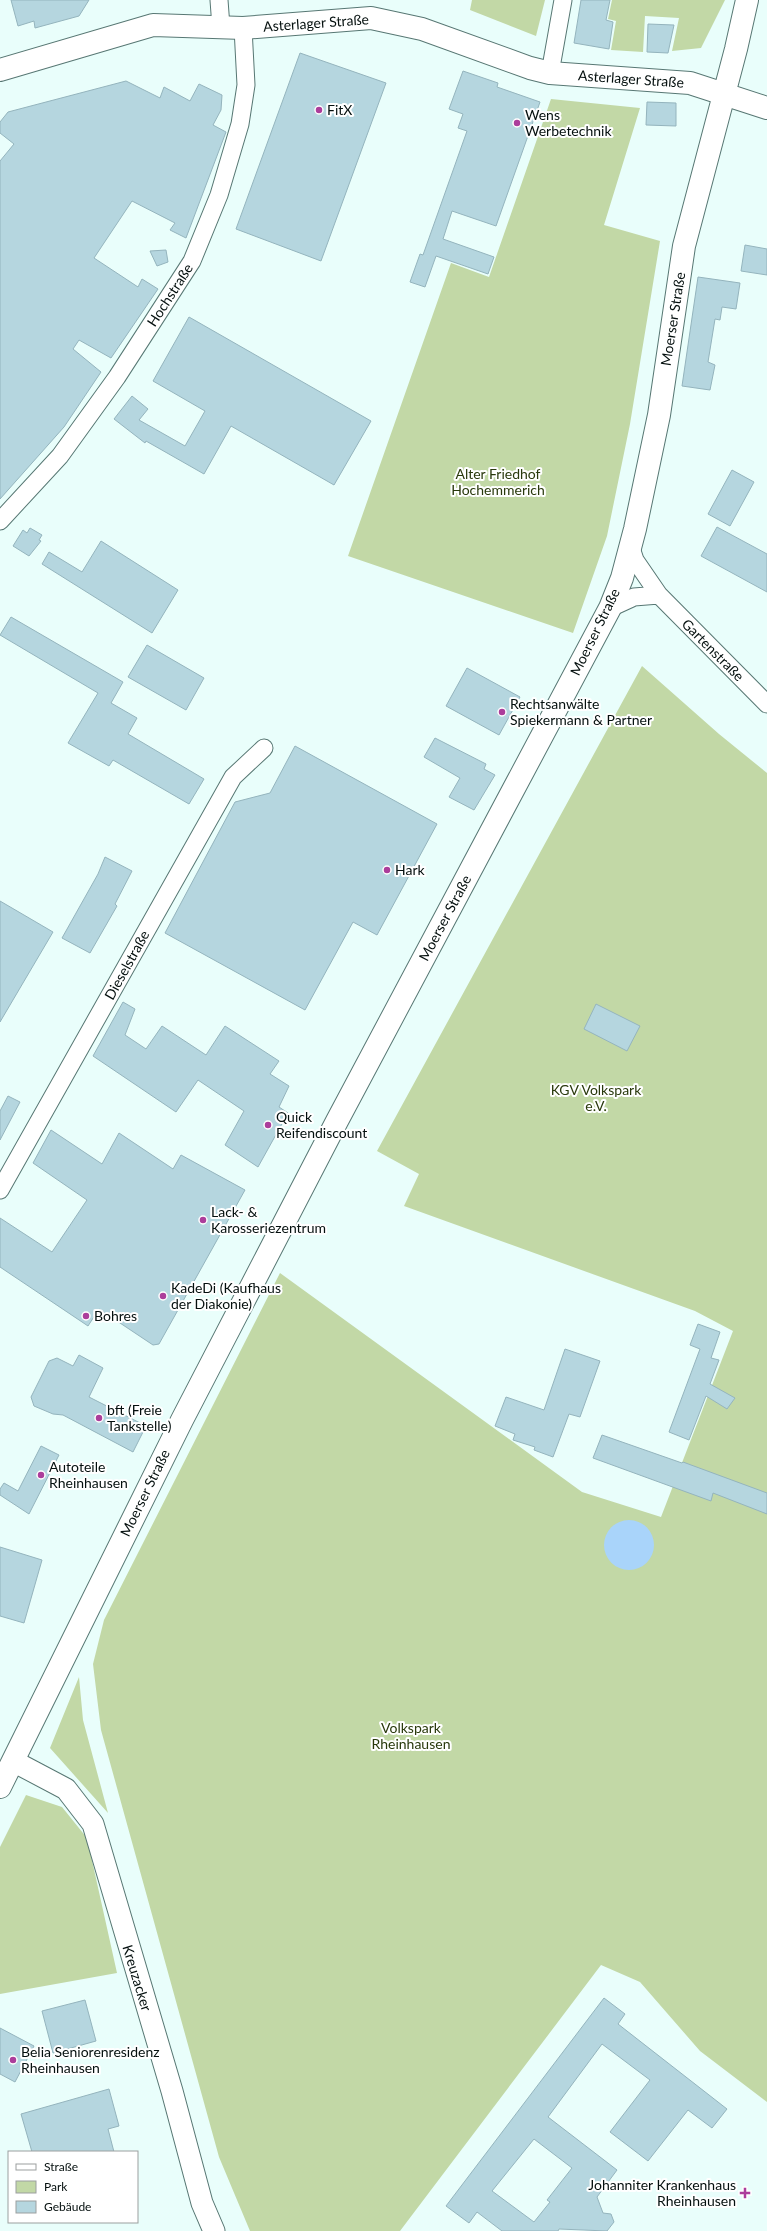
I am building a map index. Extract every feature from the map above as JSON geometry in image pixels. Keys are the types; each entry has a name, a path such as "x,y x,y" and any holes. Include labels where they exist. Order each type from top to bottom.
{"main road":[{"name":"Moerser Straße","path":"0,1787 182,1420 337,1121 610,608 631,548 659,415 684,246 725,93 747,0"},
{"name":"Asterlager Straße","path":"0,70 153,25 243,28 370,18 422,29 550,73 673,81 701,85 767,108"}],"street":[{"path":"219,0 221,27"},
{"path":"550,73 564,0"},
{"name":"Hochstraße","path":"0,521 60,456 117,377 192,261 220,195 240,124 246,85 243,28"},
{"name":"Gartenstraße","path":"631,548 642,572 659,595 767,704"},
{"path":"610,608 634,597 659,595"},
{"name":"Dieselstraße","path":"0,1190 233,777 264,748"},
{"name":"Kreuzacker","path":"13,1762 66,1789 93,1824 172,2091 202,2203 214,2231"}],"green space":[{"path":"472,0 545,0 536,36 470,10"},
{"path":"612,0 725,0 701,48 672,51 679,18 645,16 643,52 611,50 616,21 608,19"},
{"name":"Alter Friedhof Hochemmerich","path":"551,99 640,108 604,225 660,241 630,424 607,536 573,633 348,556 451,263 489,277"},
{"name":"Volkspark Rheinhausen","path":"642,666 719,734 767,773 767,2102 700,2051 640,1982 601,1965 400,2231 250,2231 219,2157 101,1730 93,1664 104,1620 280,1273 582,1492 661,1517 733,1331 695,1311 404,1206 419,1174 377,1151"},
{"path":"79,1677 83,1720 108,1813 50,1748"},
{"path":"26,1795 62,1807 87,1838 117,1973 0,1994 0,1847"}],"water":[{"path":"624,1520 634,1520 647,1527 654,1540 654,1550 647,1563 634,1570 624,1570 615,1566 608,1559 604,1550 604,1540 608,1531 615,1524"}],"building":[{"path":"11,0 89,0 79,16 35,28 34,21 18,26"},
{"path":"581,0 610,0 606,20 613,22 609,49 574,43"},
{"path":"648,24 674,25 668,53 647,52"},
{"path":"300,53 386,83 321,261 236,229"},
{"path":"463,71 498,83 497,87 540,102 496,226 452,211 443,239 494,257 488,274 436,256 425,287 410,282 420,254 423,255 467,131 458,128 463,114 449,109"},
{"path":"126,81 160,98 164,87 190,101 199,84 222,95 221,110 213,125 226,132 186,238 170,230 175,223 132,201 94,258 138,287 142,279 158,289 111,358 79,340 73,349 101,372 64,427 0,499 0,161 14,144 0,133 0,122 8,112"},
{"path":"647,102 676,103 676,126 646,125"},
{"path":"745,245 767,249 767,275 741,271"},
{"path":"166,250 168,262 157,266 150,251"},
{"path":"698,277 740,283 736,309 722,307 720,320 715,319 708,362 715,365 710,390 682,386"},
{"path":"189,317 371,421 334,485 231,426 204,474 146,441 145,443 114,419 132,396 148,409 139,420 185,446 205,411 153,381"},
{"path":"732,470 754,482 730,526 708,514"},
{"path":"717,527 767,554 767,592 701,556"},
{"path":"30,528 42,535 39,540 41,541 29,556 13,546 23,530 27,533"},
{"path":"101,541 178,590 152,633 42,564 49,552 82,572"},
{"path":"11,617 123,682 111,703 137,718 128,734 204,779 189,804 113,760 109,766 68,743 98,693 0,635"},
{"path":"147,645 204,678 186,710 128,677"},
{"path":"467,668 520,697 499,735 446,706"},
{"path":"435,738 486,764 484,769 495,775 474,810 449,797 460,778 424,757"},
{"path":"295,746 437,824 377,935 353,922 305,1010 165,933 235,802 270,793"},
{"path":"105,857 132,871 115,904 117,906 90,953 62,938 98,874"},
{"path":"0,901 53,932 0,1022"},
{"path":"123,1002 135,1009 125,1035 146,1049 162,1026 206,1055 225,1026 279,1061 270,1074 289,1086 279,1107 288,1113 258,1167 225,1145 244,1111 198,1080 176,1112 93,1056"},
{"path":"596,1004 640,1026 627,1051 584,1029"},
{"path":"8,1096 20,1102 0,1140 0,1111"},
{"path":"51,1130 102,1164 119,1133 173,1169 181,1155 245,1190 159,1344 153,1345 99,1309 88,1326 0,1267 0,1218 52,1252 87,1200 33,1163"},
{"path":"698,1324 720,1332 711,1358 719,1360 710,1384 735,1398 727,1409 706,1396 689,1440 669,1432 700,1349 690,1345"},
{"path":"565,1349 600,1361 580,1417 569,1414 553,1457 534,1450 535,1447 513,1440 515,1434 495,1426 506,1397 544,1410"},
{"path":"79,1355 103,1368 89,1397 146,1426 133,1452 63,1415 53,1414 34,1406 31,1397 49,1361 57,1358 73,1366"},
{"path":"602,1435 682,1463 683,1462 767,1493 767,1514 713,1493 711,1501 593,1458"},
{"path":"41,1446 59,1455 29,1514 0,1495 0,1489 4,1483 18,1491"},
{"path":"0,1547 42,1560 24,1623 0,1616"},
{"path":"604,1998 625,2014 618,2024 727,2109 712,2128 688,2110 648,2161 610,2132 650,2080 602,2044 548,2117 617,2170 597,2197 603,2213 611,2214 614,2222 607,2231 559,2229 558,2231 502,2231 477,2212 469,2223 446,2206","holes":["534,2139 572,2168 547,2200 550,2202 534,2222 492,2191"]},
{"path":"85,2000 96,2041 53,2053 42,2011"},
{"name":"Belia Seniorenresidenz Rheinhausen","path":"0,2028 34,2046 15,2082 0,2074"},
{"path":"109,2089 119,2126 108,2129 114,2151 32,2151 21,2114"}],"place":[{"name":"FitX","path":"319,110"},
{"name":"Wens Werbetechnik","path":"517,123"},
{"name":"Rechtsanwälte Spiekermann & Partner","path":"502,712"},
{"name":"Hark","path":"387,870"},
{"name":"Quick Reifendiscount","path":"268,1125"},
{"name":"Lack- & Karosseriezentrum","path":"203,1220"},
{"name":"KadeDi (Kaufhaus der Diakonie)","path":"163,1296"},
{"name":"Bohres","path":"86,1316"},
{"name":"bft (Freie Tankstelle)","path":"99,1418"},
{"name":"Autoteile Rheinhausen","path":"41,1475"},
{"name":"Belia Seniorenresidenz Rheinhausen","path":"13,2060"},
{"name":"Johanniter Krankenhaus Rheinhausen","path":"745,2193"}],"park label":[{"name":"KGV Volkspark e.V.","path":"596,1098"}]}
